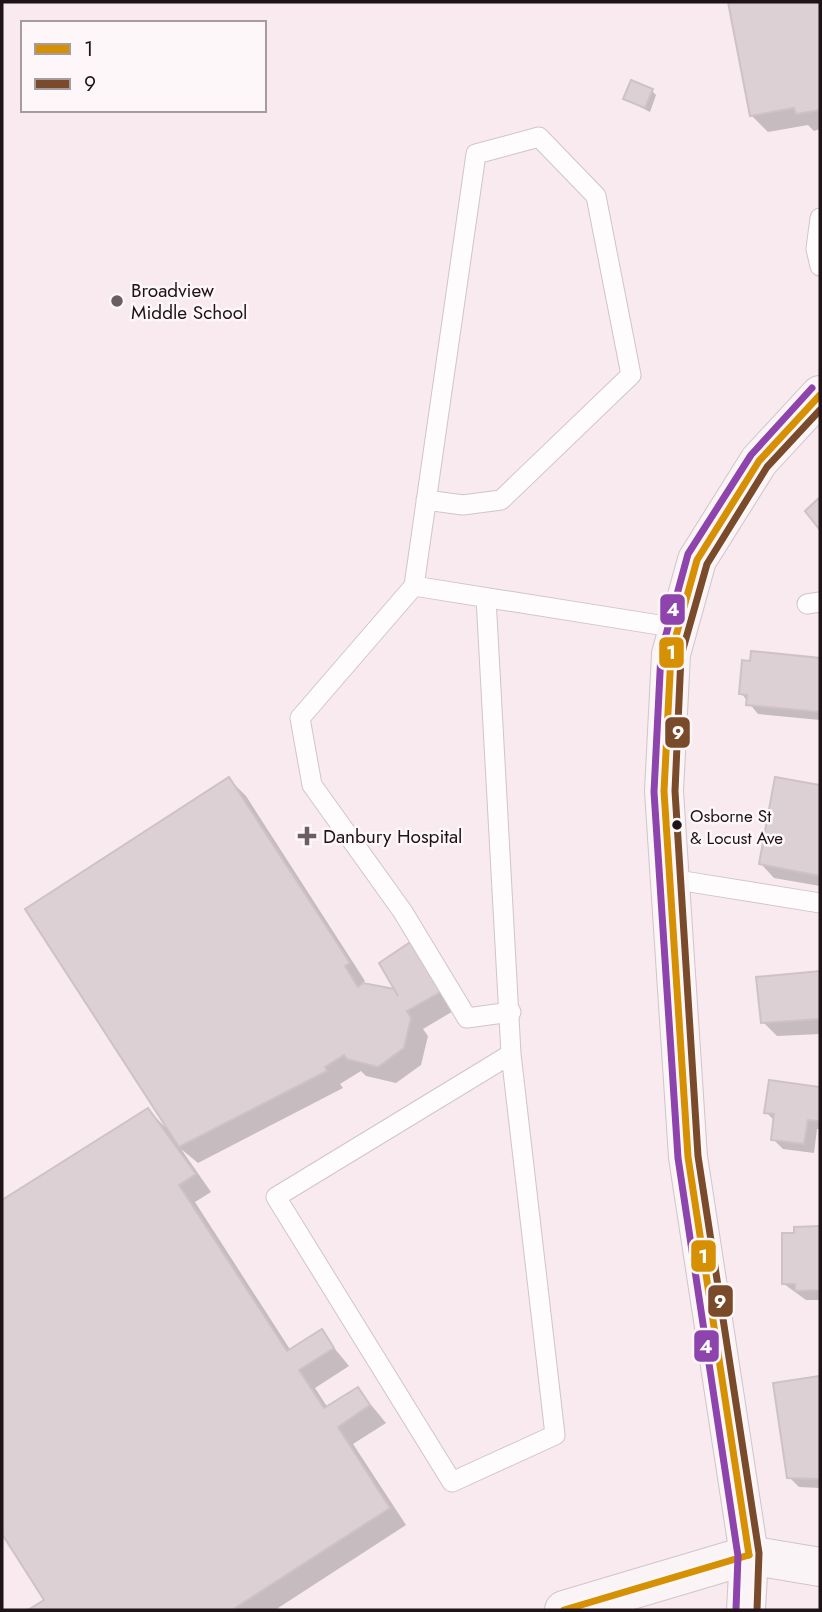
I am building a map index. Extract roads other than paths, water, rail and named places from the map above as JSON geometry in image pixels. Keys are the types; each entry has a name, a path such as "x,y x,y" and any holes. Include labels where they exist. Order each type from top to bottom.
{"main road":[{"path":"746,1610 749,1555 688,1157 664,791 671,654 698,560 759,460 820,395"},
{"path":"564,1610 749,1555 820,1567"}],"lane":[{"path":"426,500 463,505 501,500 631,375 596,195 538,137 476,154 426,500 414,586 300,718 312,785 403,912 467,1018 511,1012"},
{"path":"820,218 816,249 820,265"},
{"path":"414,586 678,628"},
{"path":"486,598 512,1054 555,1435 452,1482 276,1197 512,1054"},
{"path":"671,879 820,903"}],"place":[{"name":"Broadview Middle School","path":"117,301"},
{"name":"Osborne St & Locust Ave","path":"677,825"},
{"name":"Danbury Hospital","path":"307,836"}]}
